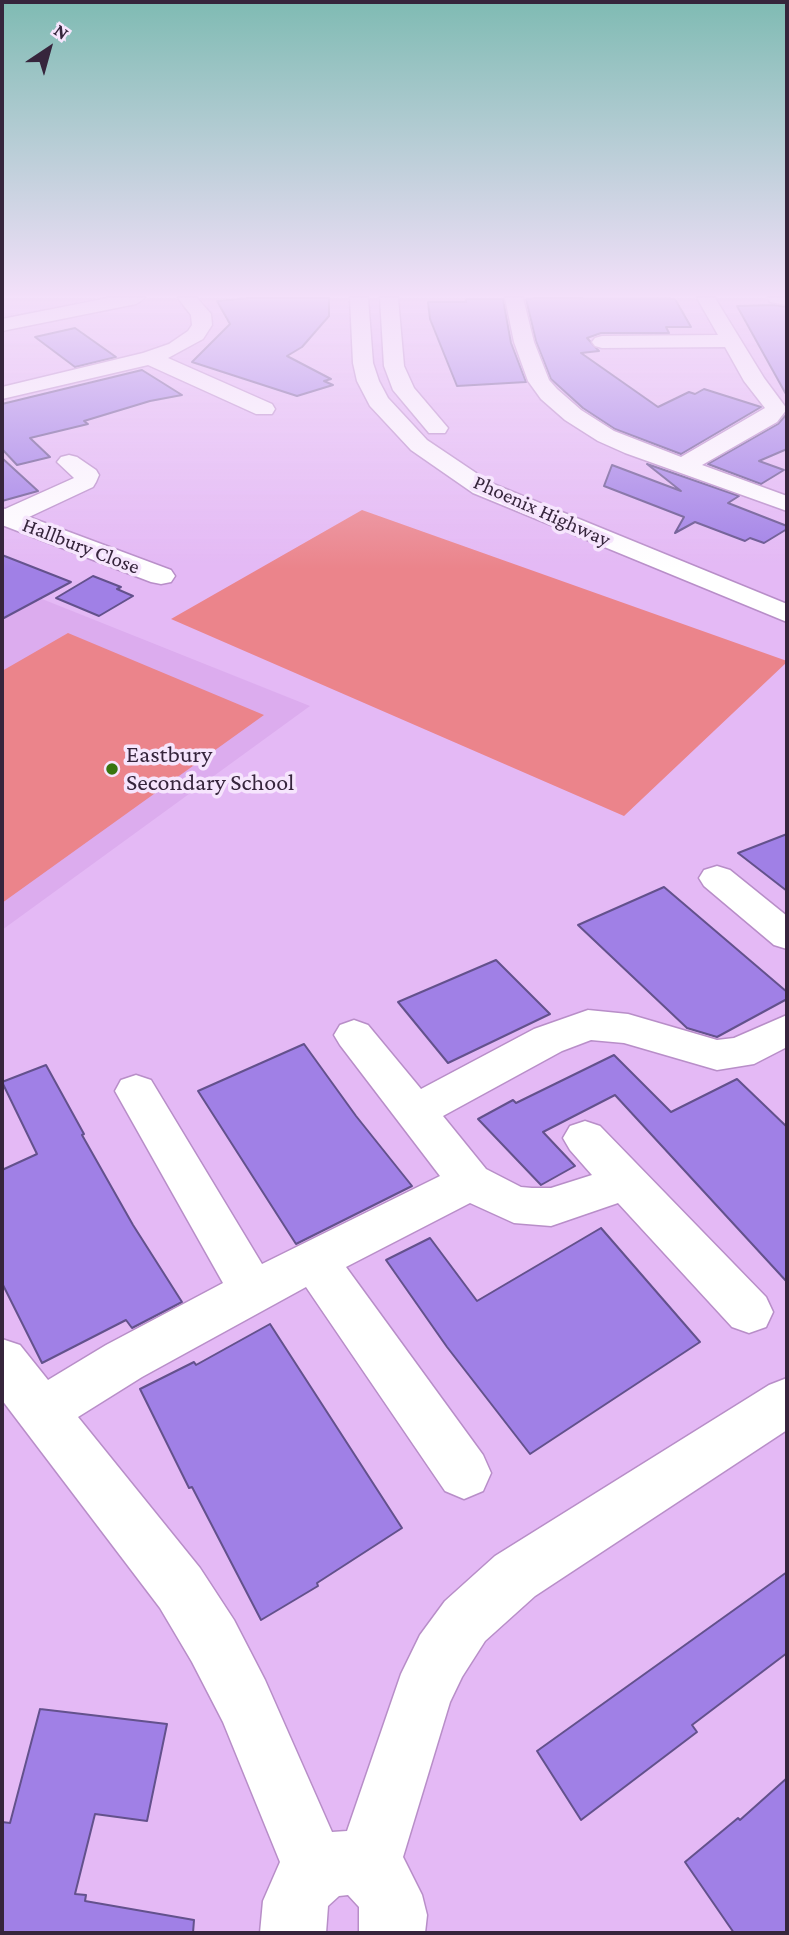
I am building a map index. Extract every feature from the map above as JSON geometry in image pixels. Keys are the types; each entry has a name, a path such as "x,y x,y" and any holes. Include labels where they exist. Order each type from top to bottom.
{"street":[{"path":"2,393 22,388"},
{"path":"218,388 264,409"},
{"name":"Phoenix Highway","path":"372,388 396,423 430,453 482,488 787,614"},
{"name":"Phoenix Highway","path":"403,388 436,428 497,471 554,498 787,589"},
{"path":"545,388 573,415 607,436 682,467 787,504"},
{"path":"682,467 769,417 777,408 760,388"},
{"path":"4,517 84,482 87,475 69,462"},
{"name":"Hallbury Close","path":"4,517 161,576"},
{"path":"716,878 787,936"},
{"path":"414,1112 548,1040 587,1025 618,1027 717,1055 740,1053 781,1043"},
{"path":"355,1035 470,1182 514,1204 532,1208 551,1207 626,1182"},
{"path":"136,1091 253,1291"},
{"path":"585,1139 749,1312"},
{"path":"41,1412 124,1361 253,1291 470,1182"},
{"path":"316,1261 464,1473"},
{"path":"2,1361 180,1588 213,1641 244,1701 342,1870"},
{"path":"342,1870 441,1656 465,1621 515,1576 787,1402"},
{"path":"293,1933 296,1901 304,1885 342,1870 379,1879 389,1895 394,1914 393,1933"}],"shaded area":[{"path":"362,510 787,662 624,816 171,619"},
{"name":"Eastbury Secondary School","path":"2,583 310,706 2,930"},
{"name":"Eastbury Secondary School","path":"68,633 264,715 2,903 2,671"}],"building":[{"path":"67,388 171,388 182,395 150,401 84,421 88,424 30,438 50,457 17,465 2,449 2,404"},
{"path":"273,388 322,388 297,396"},
{"path":"561,388 631,388 658,407 689,392 695,394 704,389 761,407 681,454 615,429 583,408"},
{"path":"786,415 787,449 759,461 784,470 761,484 708,464 778,424"},
{"path":"2,458 38,491 2,501"},
{"path":"647,464 739,496 728,503 787,526 787,529 764,543 750,538 745,541 695,522 675,533 684,517 604,486 612,465 681,491"},
{"path":"2,555 71,582 2,619"},
{"path":"93,576 121,587 117,589 133,596 99,616 56,598"},
{"path":"787,834 787,891 738,853"},
{"path":"664,887 787,992 787,999 717,1037 687,1028 578,925"},
{"path":"496,960 550,1014 448,1063 398,1002"},
{"path":"304,1044 356,1116 412,1186 296,1244 198,1091"},
{"path":"614,1055 671,1112 737,1079 787,1127 787,1282 615,1095 543,1132 575,1166 541,1185 478,1119 513,1100 516,1103"},
{"path":"46,1065 133,1225 182,1302 132,1328 126,1320 42,1363 2,1283 2,1170 37,1154 2,1082"},
{"path":"601,1228 700,1342 530,1454 447,1347 386,1260 430,1238 477,1301"},
{"path":"270,1324 402,1528 317,1583 318,1586 261,1620 192,1487 189,1488 140,1389 194,1362 196,1365"},
{"path":"787,1572 787,1653 692,1725 697,1732 581,1820 537,1751"},
{"path":"40,1709 167,1724 147,1821 95,1814 75,1894 86,1895 85,1901 194,1920 193,1933 2,1933 2,1822 10,1823"},
{"path":"787,1778 787,1933 734,1933 685,1862 738,1818 740,1820"}],"place":[{"name":"Eastbury Secondary School","path":"112,769"}]}
